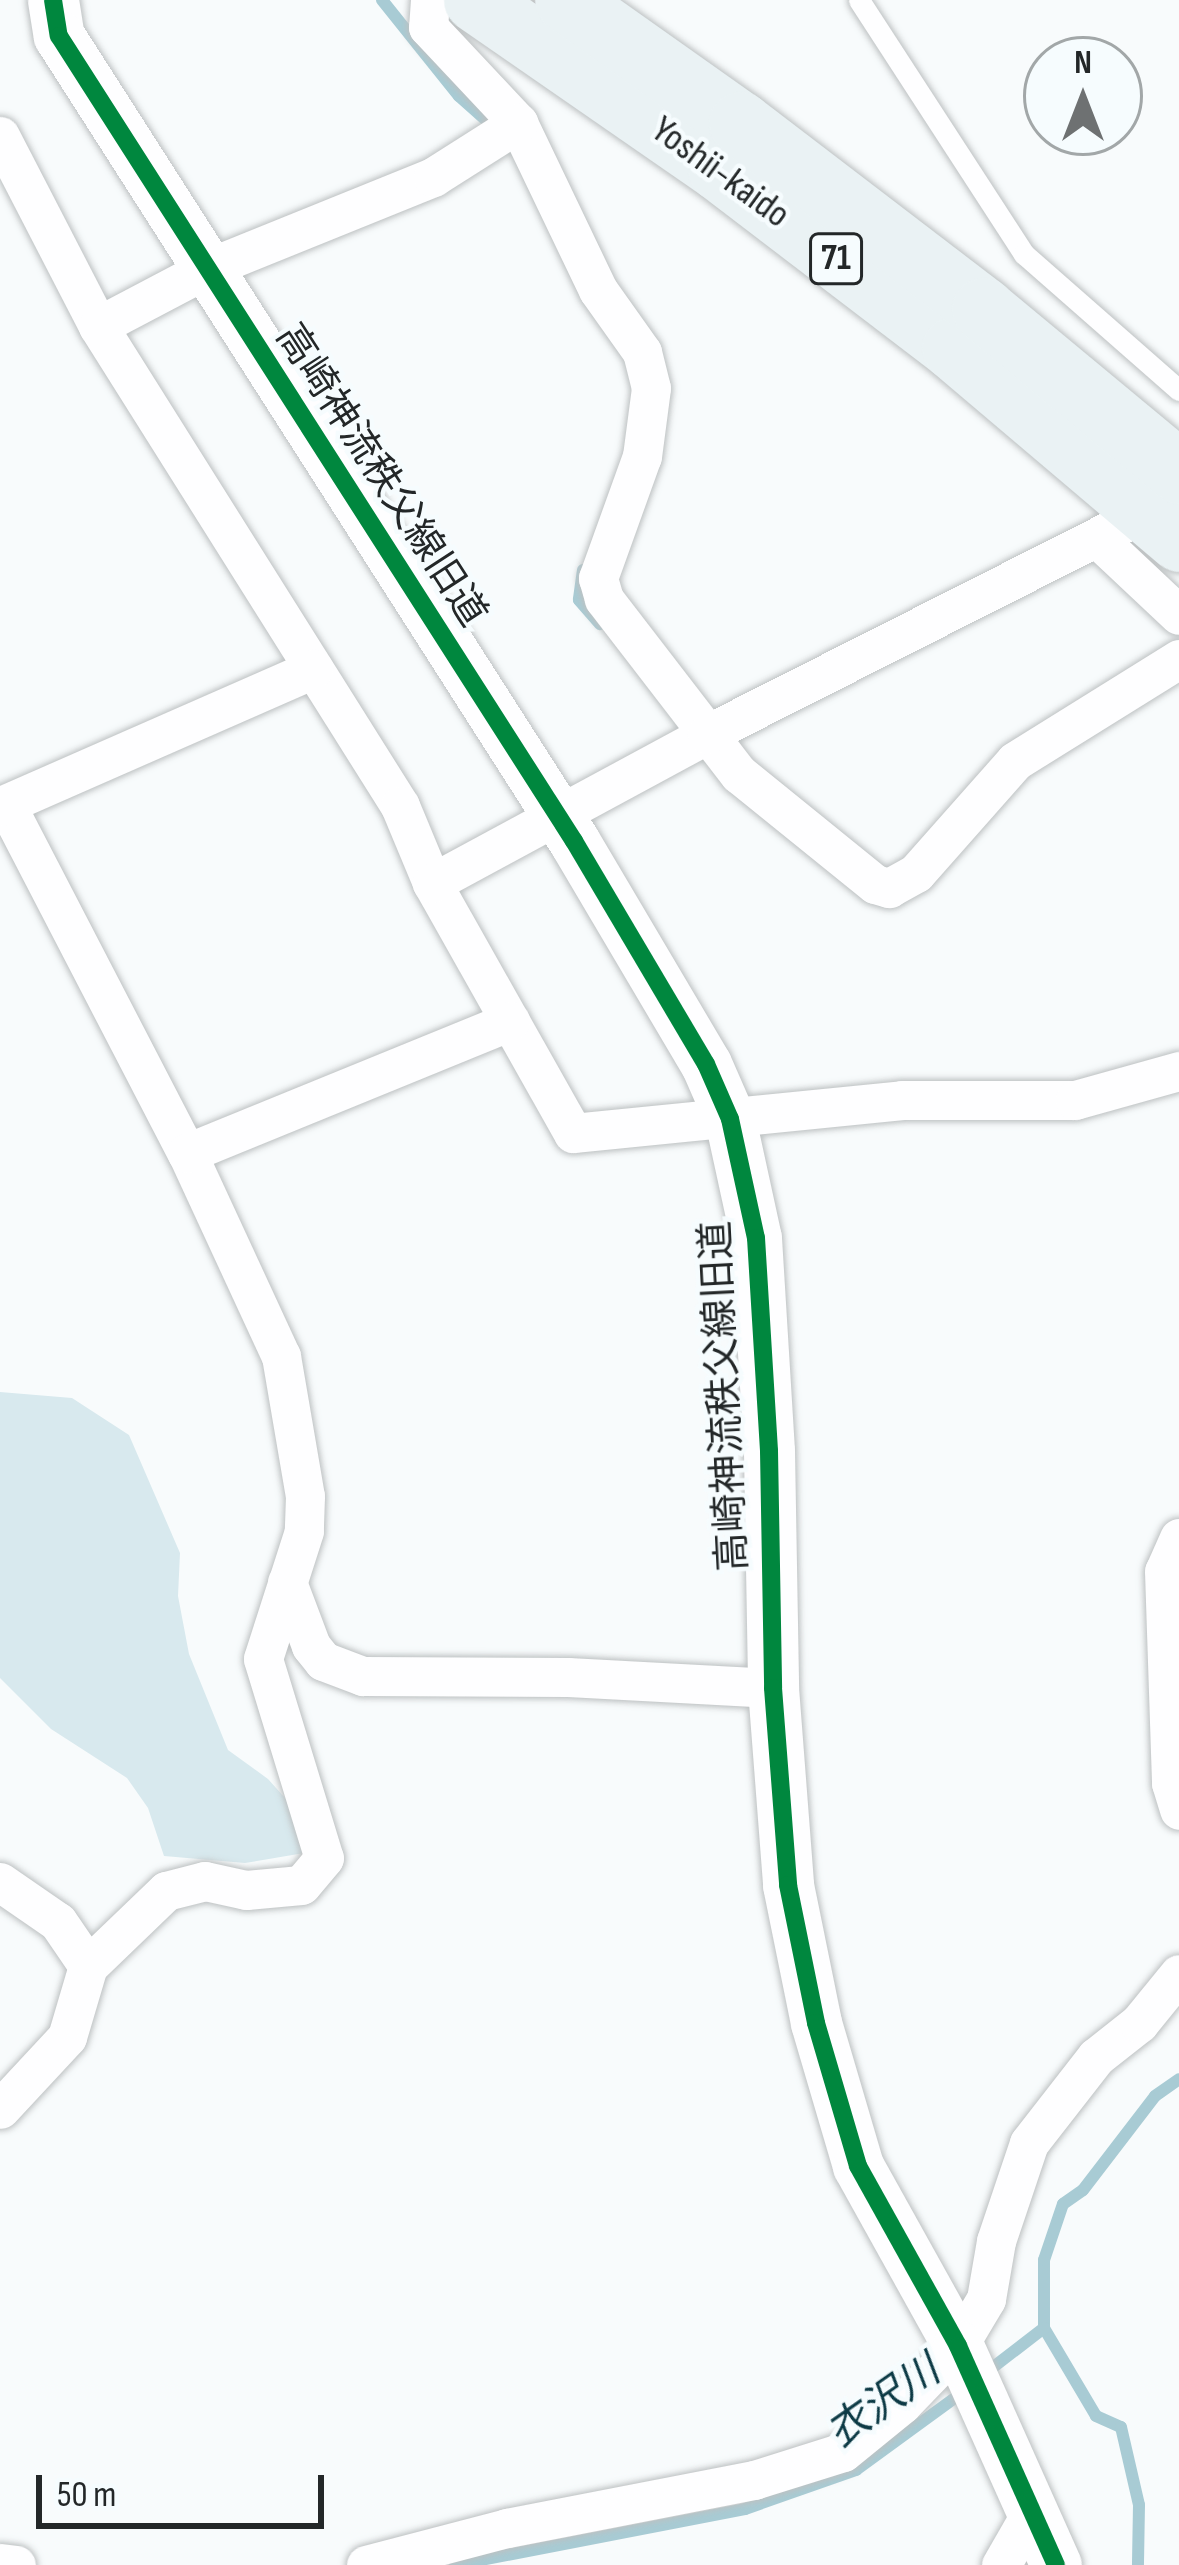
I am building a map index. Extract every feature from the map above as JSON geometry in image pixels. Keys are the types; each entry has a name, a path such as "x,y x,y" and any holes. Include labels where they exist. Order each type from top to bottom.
{"main road":[{"name":"Yoshii-kaido","path":"475,0 755,197 1157,511"},
{"name":"Yoshii-kaido","path":"566,0 740,123 983,309 1157,511"}],"street":[{"name":"高崎神流秩父線旧道","path":"53,0 59,36 556,814 706,1064 730,1119 756,1238 769,1451 773,1688 788,1885 816,2023 858,2166 958,2346 1056,2565"},
{"path":"430,0 428,27 518,123 598,290 642,352 651,388 642,456 598,578 604,599 739,774 875,884 889,888 916,873 1015,761 1179,659"},
{"path":"98,326 208,268 433,177 518,123"},
{"path":"0,136 98,326 400,806 432,884 574,1133 902,1100 1076,1100 1179,1071"},
{"path":"432,884 707,734 1157,511 1179,615"},
{"path":"0,2109 68,2037 88,1966 166,1891 205,1881 246,1890 301,1885 323,1858 263,1659 304,1531 305,1496 281,1356 187,1153 13,818 1,806 313,669"},
{"path":"187,1153 510,1021"},
{"path":"1179,1538 1164,1571 1171,1783 1179,1810"},
{"path":"287,1582 310,1646 323,1661 363,1676 568,1677 773,1688"},
{"path":"0,1882 58,1922 88,1966"},
{"path":"366,2565 507,2528 754,2480 843,2452 902,2404 958,2346 986,2299 996,2241 1029,2144 1096,2056 1139,2023 1179,1974"},
{"path":"1139,2023 1179,2009"},
{"path":"1001,2565 1032,2511"},
{"path":"0,2563 16,2565"}],"lane":[{"path":"859,0 1024,254 1179,390"}],"shaded area":[{"path":"0,1392 72,1398 129,1435 180,1553 178,1596 189,1654 228,1750 268,1779 303,1818 310,1852 245,1863 164,1856 148,1808 127,1778 51,1729 0,1678"}],"waterway":[{"path":"382,0 459,96 496,129"},
{"path":"583,570 579,600 600,624"},
{"name":"衣沢川","path":"1044,2328 1044,2260 1063,2204 1083,2190 1155,2096 1179,2079"},
{"path":"1044,2328 1096,2416 1121,2427 1139,2505 1138,2565"},
{"name":"衣沢川","path":"983,2375 1044,2328"},
{"name":"衣沢川","path":"455,2565 745,2509 856,2470 963,2392"}],"cycle path":[{"path":"53,0 59,36 574,841 706,1064 730,1119 756,1238 769,1451 773,1688 788,1885 816,2023 858,2166 958,2346 1056,2565"}]}
